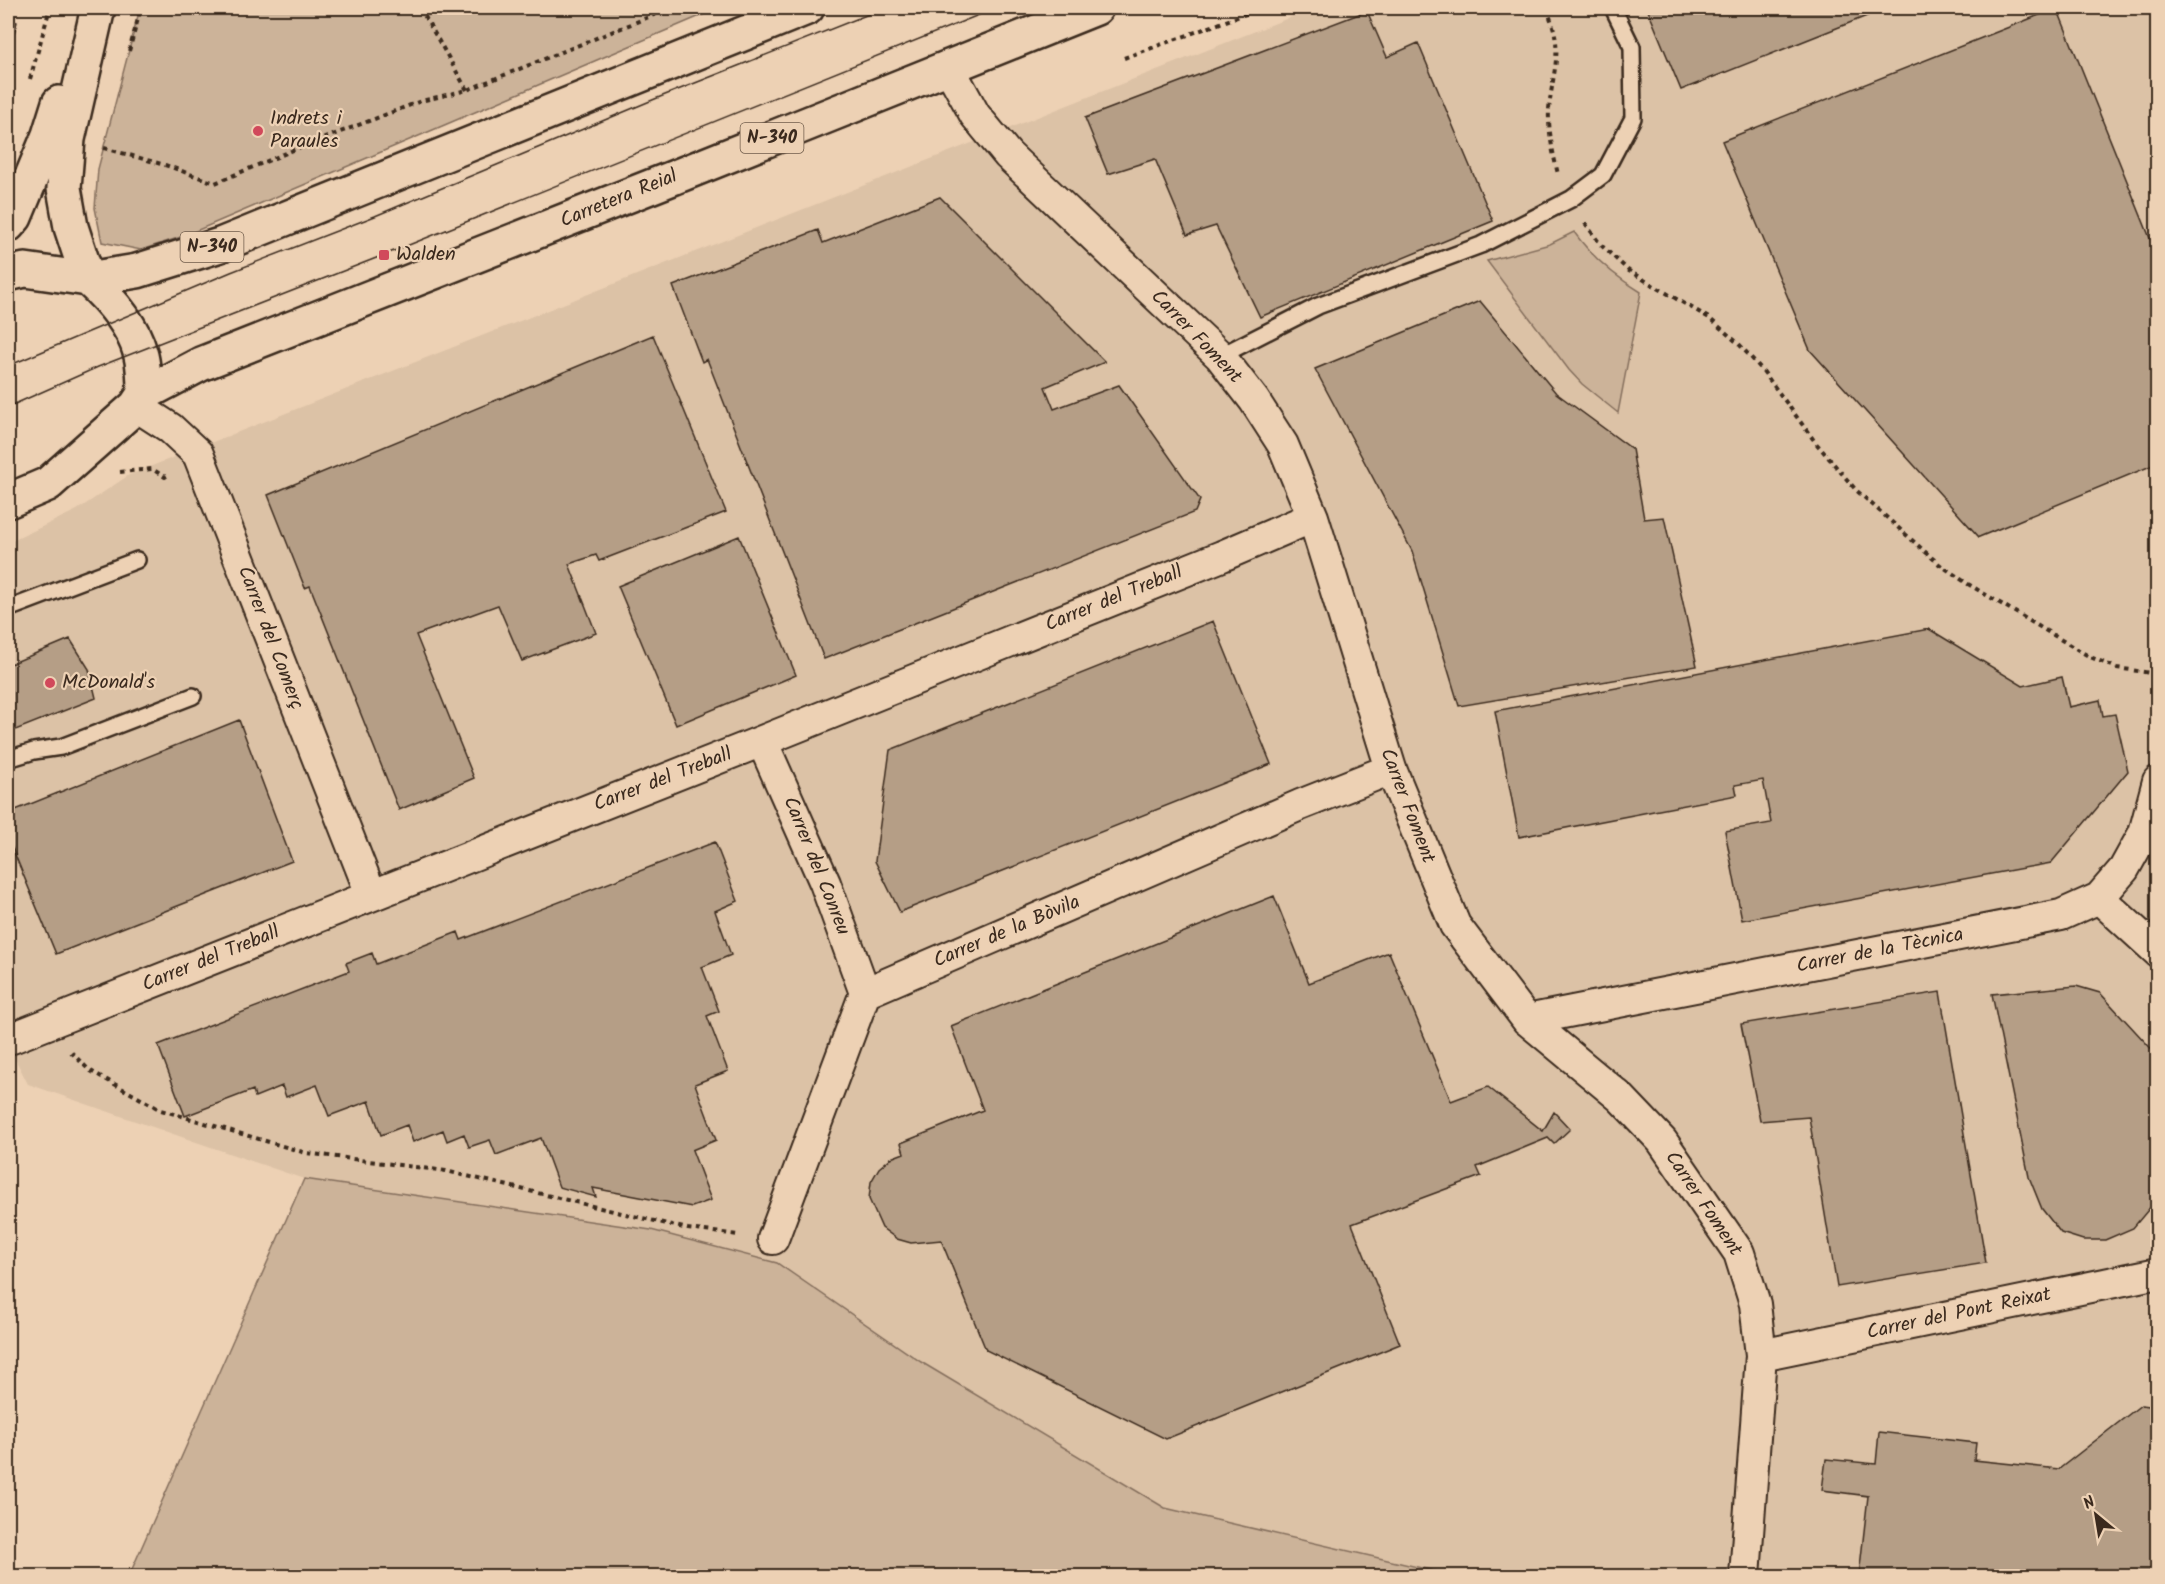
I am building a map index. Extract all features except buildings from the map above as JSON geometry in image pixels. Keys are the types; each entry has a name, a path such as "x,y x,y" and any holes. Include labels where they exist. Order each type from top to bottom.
{"main road":[{"path":"8,225 15,217 49,135 92,8"},
{"path":"98,8 68,140 64,188 71,227 88,279 103,293 132,332 140,350 144,368 140,400"},
{"name":"N-340","path":"8,274 25,270 88,279 137,271 220,245 807,8"},
{"name":"Carretera Reial","path":"8,501 48,484 140,400 201,364 659,184 1096,8"}],"street":[{"name":"Carrer Foment","path":"948,66 975,115 1008,155 1220,356 1254,400 1283,445 1312,517 1391,769 1455,925 1527,1020 1621,1098 1662,1141 1739,1253 1755,1304 1761,1356 1745,1576"},
{"name":"Carrer del Comerç","path":"140,400 198,454 371,894"},
{"name":"Carrer del Treball","path":"12,1038 762,741 1222,556 1312,517"},
{"name":"Carrer del Conreu","path":"762,741 825,883 865,993"},
{"name":"Carrer de la Bòvila","path":"865,993 1300,805 1391,769"},
{"name":"Carrer de la Tècnica","path":"1527,1020 2061,915 2099,898 2124,869 2144,833 2157,781"},
{"path":"2099,898 2157,951"},
{"path":"773,1239 865,993"},
{"name":"Carrer del Pont Reixat","path":"1761,1356 2157,1273"}],"lane":[{"path":"1220,356 1318,306 1481,245 1571,199 1603,175 1633,118 1632,47 1613,8"},
{"path":"8,609 137,560"},
{"path":"8,759 34,751 61,747 193,696"}],"path":[{"path":"29,83 50,8"},
{"path":"420,8 467,90"},
{"path":"103,147 165,165 214,183 421,101 467,90 671,8"},
{"path":"1124,58 1262,8"},
{"path":"1546,8 1553,26 1558,55 1549,111 1552,147 1559,178 1601,245 1629,271 1709,318 1739,344 1763,371 1816,443 1856,490 1939,564 1968,584 2090,657 2117,668 2157,674"},
{"path":"118,472 152,470 165,477 198,454"},
{"path":"44,1026 89,1070 161,1110 306,1153 446,1171 688,1228 773,1239"}],"shaded area":[{"path":"140,8 719,8 184,236 141,250 102,242 95,208 98,169"},
{"path":"1314,8 2157,8 2157,1576 1456,1576 1165,1508 921,1362 777,1263 651,1230 304,1179 28,1084 8,1045 8,543 77,510 129,475"},
{"path":"1574,232 1604,265 1641,292 1618,413 1582,384 1569,370 1487,261 1550,244"},
{"path":"304,1179 651,1230 777,1263 921,1362 1165,1508 1456,1576 129,1576"}],"tram line":[{"path":"8,366 231,272 375,216 655,99 884,8"},
{"path":"8,407 98,367 384,255 996,8"}],"place":[{"name":"Indrets i Paraules","path":"258,131"},
{"name":"Walden","path":"384,255"},
{"name":"McDonald's","path":"50,683"}]}
